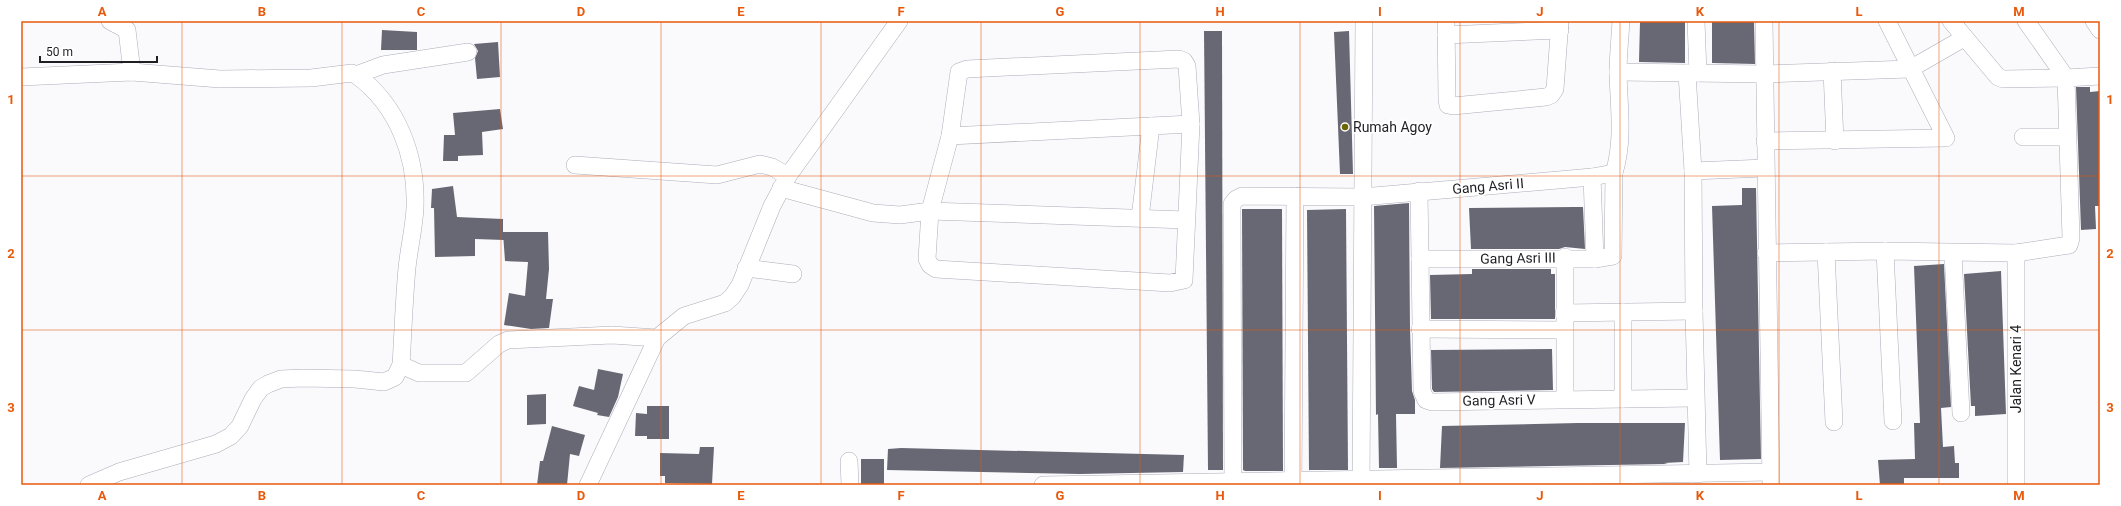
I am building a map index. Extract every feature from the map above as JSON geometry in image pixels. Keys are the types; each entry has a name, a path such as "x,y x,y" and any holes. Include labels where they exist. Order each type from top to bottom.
{"street":[{"path":"110,21 128,30 132,72"},
{"path":"588,485 657,338 684,316 729,300 740,285 772,206 784,182 899,21"},
{"path":"1361,483 1364,21"},
{"path":"1614,173 1618,162 1620,135 1618,72 1621,21"},
{"path":"1696,21 1692,73 1695,398 1698,474"},
{"path":"1043,485 1641,479 1698,474 1771,478 1766,253 1764,21"},
{"path":"1765,141 1946,138 1910,69 1888,21"},
{"path":"1951,21 1998,77 2003,79 2100,76"},
{"path":"1766,253 1885,251 2016,253 2069,245 2071,238 2066,78 2026,21"},
{"path":"2094,21 2100,30"},
{"path":"1560,26 1555,89 1551,95 1546,97 1453,106 1448,105 1446,28 1560,26"},
{"path":"1618,72 1764,74 1910,69 1964,38"},
{"path":"356,75 383,64 468,52"},
{"path":"1182,60 1187,66 1191,124 1186,220 1186,277 1182,282 1170,283 933,268 927,259 930,211 950,136 959,72 963,70 975,68 1182,60"},
{"path":"1832,71 1835,141"},
{"path":"21,77 132,72 220,79 311,78 352,73 382,100 401,128 411,163 415,208 407,268 401,365 395,377 384,382 355,379 281,379 261,388 253,399 240,426 231,436 216,444 119,472 88,485"},
{"path":"950,136 1191,124"},
{"path":"1140,218 1151,126"},
{"path":"2023,138 2067,137"},
{"path":"576,165 717,175 760,164 772,167 784,182 873,213 900,215 930,211 1186,220"},
{"path":"1693,171 1765,168"},
{"name":"Gang Asri II","path":"1233,483 1232,204 1236,199 1242,196 1362,197 1592,177 1614,173"},
{"name":"Gang Asri III","path":"1420,259 1565,257 1595,259 1610,258 1614,254 1614,173"},
{"path":"1592,177 1595,259"},
{"path":"1420,191 1420,329 1564,330"},
{"path":"1293,483 1295,196"},
{"path":"1885,251 1894,420"},
{"path":"1826,252 1834,422"},
{"path":"1953,253 1961,413"},
{"name":"Jalan Kenari 4","path":"2016,253 2016,485"},
{"path":"1565,257 1565,399"},
{"path":"746,268 793,274"},
{"path":"1564,313 1694,311"},
{"path":"1623,312 1623,399"},
{"name":"Gang Asri V","path":"1420,329 1422,391 1426,400 1432,402 1695,398"},
{"path":"401,365 419,373 461,374 470,370 499,344 508,340 612,335 657,338"},
{"path":"849,461 850,485"}],"building":[{"path":"1712,21 1754,22 1755,64 1712,63"},
{"path":"1640,22 1685,22 1685,63 1639,62"},
{"path":"382,30 417,32 417,50 381,50"},
{"path":"1204,31 1222,31 1223,470 1208,470"},
{"path":"1349,31 1353,174 1340,174 1334,32"},
{"path":"498,42 500,77 477,79 475,58 478,51 474,44"},
{"path":"2076,87 2090,87 2090,92 2100,91 2100,206 2095,206 2096,229 2081,230"},
{"path":"500,109 503,129 482,132 483,155 458,156 458,161 443,161 444,135 455,135 453,113"},
{"path":"453,186 457,217 503,219 503,232 548,232 549,269 546,299 553,299 549,328 531,329 504,325 509,293 525,296 528,262 505,261 503,240 475,239 475,256 435,257 434,208 431,208 432,189"},
{"path":"1742,188 1756,188 1761,459 1720,460 1712,206 1742,205"},
{"path":"1409,203 1410,329 1412,391 1415,400 1415,414 1396,414 1397,468 1379,468 1378,414 1376,415 1374,206"},
{"path":"1583,207 1585,249 1565,247 1559,249 1471,249 1469,208"},
{"path":"1242,209 1282,209 1283,471 1243,470"},
{"path":"1346,209 1348,470 1309,470 1307,210"},
{"path":"1944,264 1951,407 1941,408 1943,447 1954,446 1955,463 1959,463 1959,478 1904,478 1904,485 1880,485 1878,460 1915,459 1914,423 1920,423 1914,266"},
{"path":"1472,269 1551,269 1551,274 1555,274 1555,319 1431,319 1430,275 1472,274"},
{"path":"2001,271 2006,414 1975,416 1975,406 1971,406 1964,274"},
{"path":"1552,349 1553,390 1434,392 1432,389 1431,350"},
{"path":"598,369 623,374 618,397 609,417 597,415 598,413 573,406 579,386 594,390"},
{"path":"546,394 546,424 527,425 527,395"},
{"path":"647,406 669,406 669,439 647,439 647,436 635,436 636,413 647,414"},
{"path":"1578,423 1685,423 1683,462 1664,463 1668,464 1440,468 1442,426"},
{"path":"552,426 585,435 579,456 570,454 567,485 537,485 540,461 543,461"},
{"path":"700,447 714,447 712,484 665,483 665,476 660,476 660,453 699,454"},
{"path":"901,448 1184,455 1183,472 1080,474 887,470 888,449"},
{"path":"861,459 884,459 884,485 861,485"}],"place":[{"name":"Rumah Agoy","path":"1345,127"}]}
